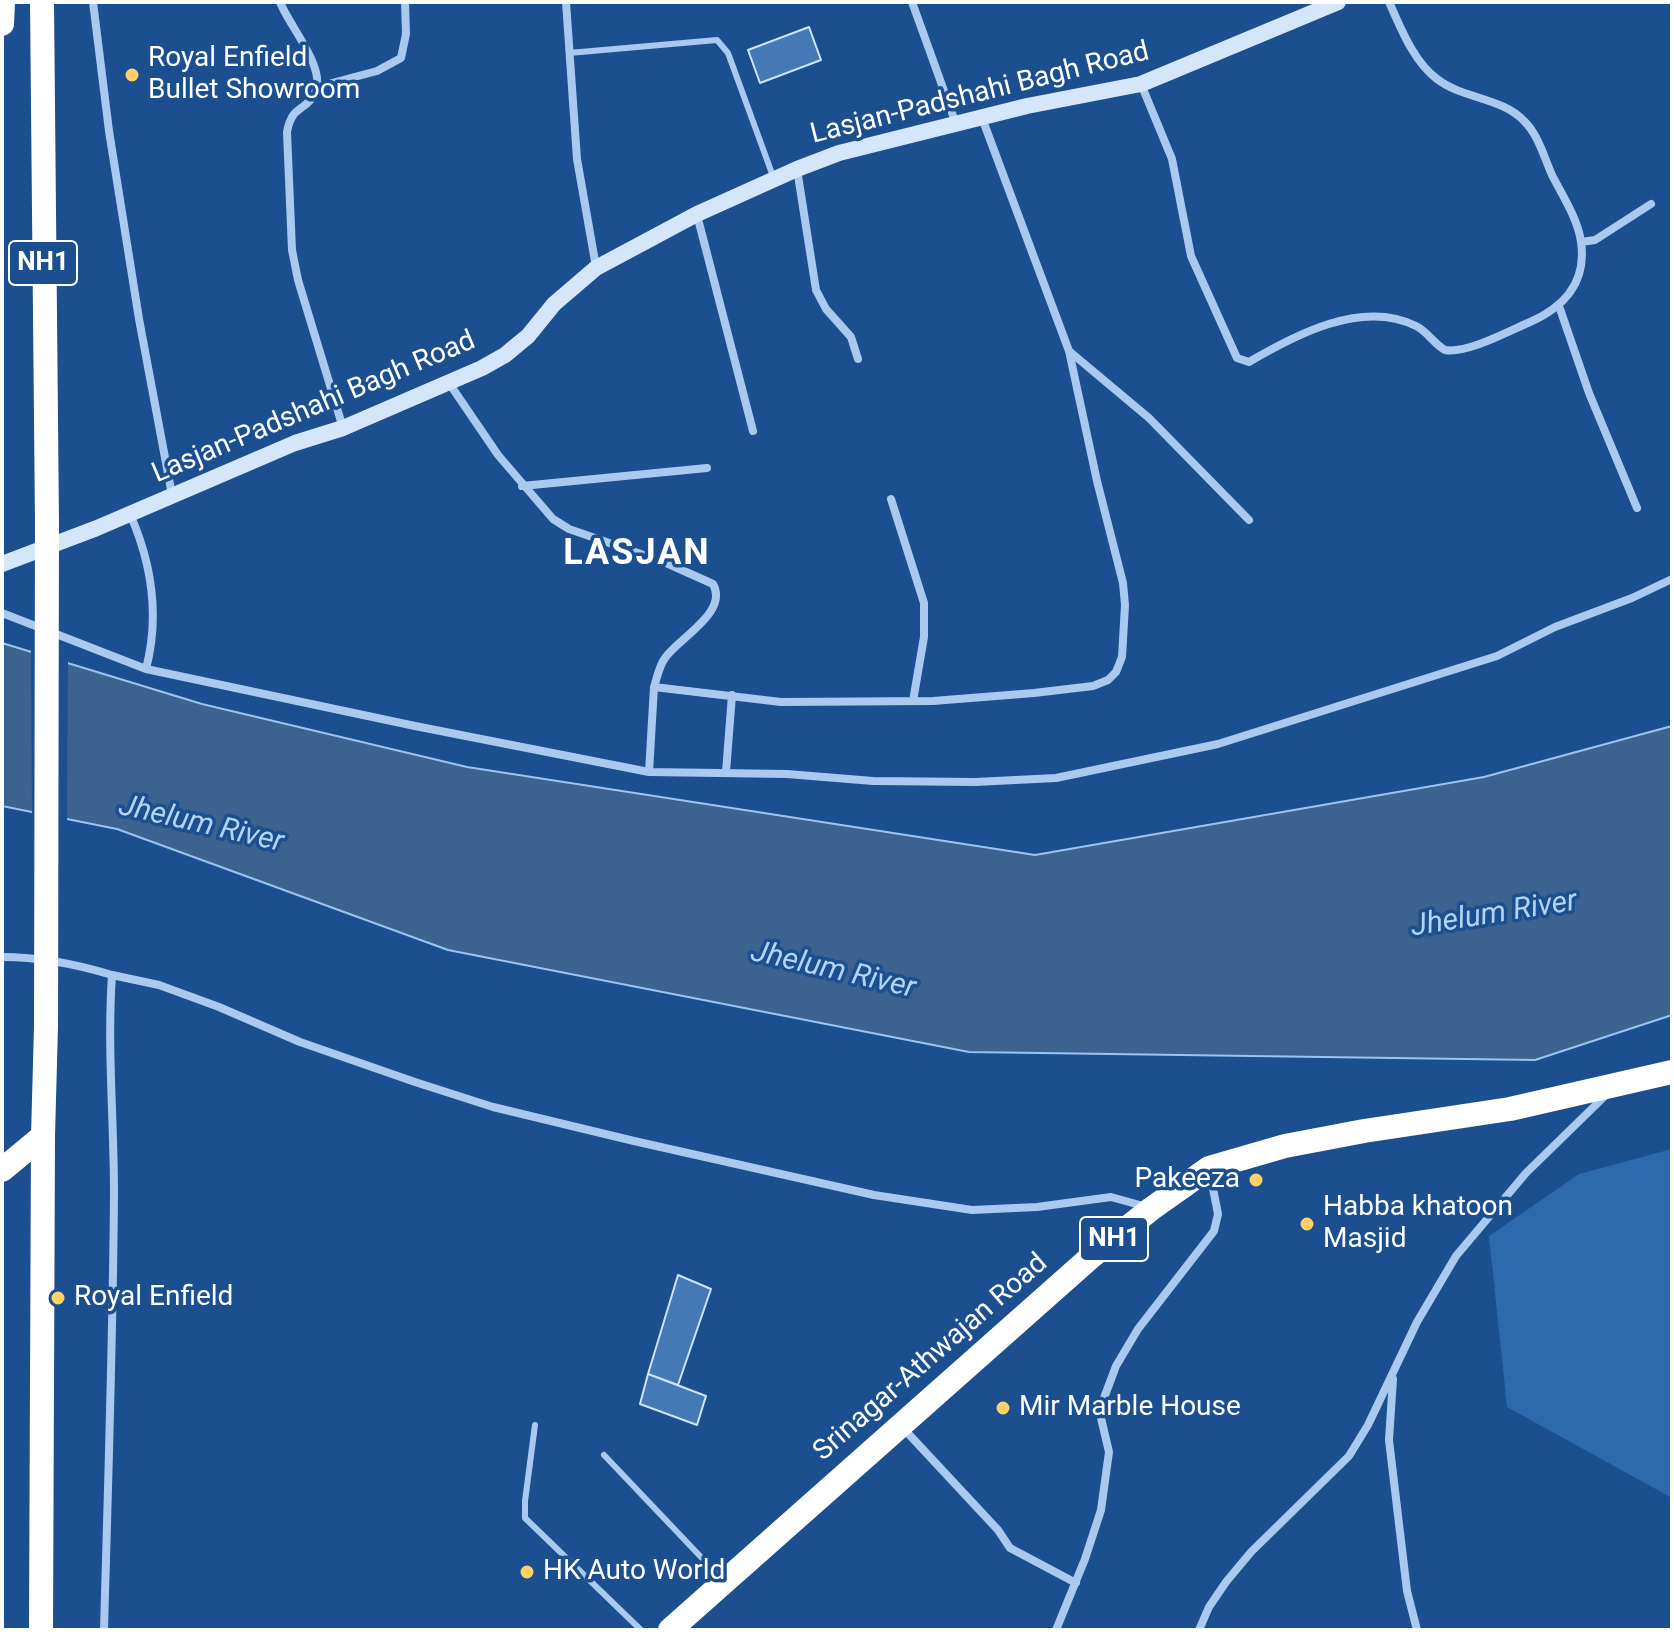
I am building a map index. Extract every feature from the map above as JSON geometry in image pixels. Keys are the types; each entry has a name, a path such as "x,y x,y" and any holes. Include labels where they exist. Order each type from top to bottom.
{"highway":[{"path":"2,24 3,2"},
{"name":"NH1","path":"41,1630 47,523 42,2"},
{"name":"Srinagar-Athwajan Road","path":"670,1630 1092,1256 1209,1168 1285,1146 1510,1109 1672,1072"},
{"path":"2,1170 43,1136"}],"street":[{"path":"93,2 109,131 136,303 172,495"},
{"path":"280,2 316,72 317,87 313,98 290,118 287,132 292,250 298,280 343,428"},
{"path":"317,87 377,71 401,58 406,34 405,2"},
{"path":"566,2 577,159 596,268"},
{"path":"912,2 956,124"},
{"name":"Lasjan-Padshahi Bagh Road","path":"2,564 449,383 505,355 528,336 573,286 596,268 697,214 797,169 839,153 982,117 1141,84 1338,2"},
{"path":"1141,84 1172,159 1191,256 1235,356 1249,362 1277,345 1323,325 1354,319 1406,322 1420,328 1439,347 1453,352 1523,325 1559,306 1574,287 1579,271 1581,242 1577,227 1525,121 1511,111 1437,79 1421,63 1389,2"},
{"path":"654,687 792,702 913,701 1020,695 1093,686 1108,680 1116,672 1122,657 1123,583 1069,351 982,117"},
{"path":"797,169 816,290 826,309 851,337 858,359"},
{"path":"1581,242 1595,240 1651,204"},
{"path":"697,214 753,431"},
{"path":"1559,306 1589,393 1637,508"},
{"path":"1069,351 1149,418 1249,520"},
{"path":"449,383 498,455 553,519 569,529 664,562 713,584 716,594 712,610 663,660 654,687 649,772"},
{"path":"522,486 707,468"},
{"path":"891,499 924,603 924,637 913,701"},
{"path":"130,514 142,541 153,591 151,650 146,669"},
{"path":"2,613 146,669 649,772 975,782 1056,778 1218,744 1497,656 1555,627 1672,579"},
{"path":"726,772 732,695"},
{"path":"2,957 28,957 80,966 159,985 300,1042 493,1107 874,1195 972,1210 1037,1207 1111,1197 1151,1209"},
{"path":"104,1630 113,1287 114,1114 109,1051 112,975"},
{"path":"1199,1630 1217,1594 1251,1552 1349,1456 1417,1322 1456,1256 1526,1173 1615,1087"},
{"path":"1056,1630 1101,1510 1109,1443 1101,1418 1104,1397 1125,1348 1214,1231 1218,1214 1209,1168"},
{"path":"1395,1370 1389,1440 1407,1591 1417,1630"},
{"path":"900,1425 998,1530 1010,1548 1076,1583"}],"lane":[{"path":"569,53 717,40 728,53 775,181"},
{"path":"535,1425 525,1518 641,1630"},
{"path":"604,1455 725,1582"}],"shaded area":[{"path":"1672,1149 1672,1498 1507,1407 1489,1236 1579,1174"}],"water":[{"name":"Jhelum River","path":"2,643 202,704 467,767 1035,855 1484,777 1672,726 1672,1015 1535,1060 969,1052 448,950 117,829 2,806"}],"pier":[{"path":"31,648 68,659 67,823 32,816"}],"building":[{"path":"809,27 821,60 760,83 748,50"},
{"path":"678,1275 711,1289 678,1385 648,1374"},
{"path":"648,1374 706,1396 697,1425 640,1404"}],"place":[{"name":"Royal Enfield Bullet Showroom","path":"132,75"},
{"name":"Pakeeza","path":"1256,1180"},
{"name":"Habba khatoon Masjid","path":"1307,1224"},
{"name":"Royal Enfield","path":"58,1298"},
{"name":"Mir Marble House","path":"1003,1408"},
{"name":"HK Auto World","path":"527,1572"}],"district":[{"name":"LASJAN","path":"637,555"}]}
